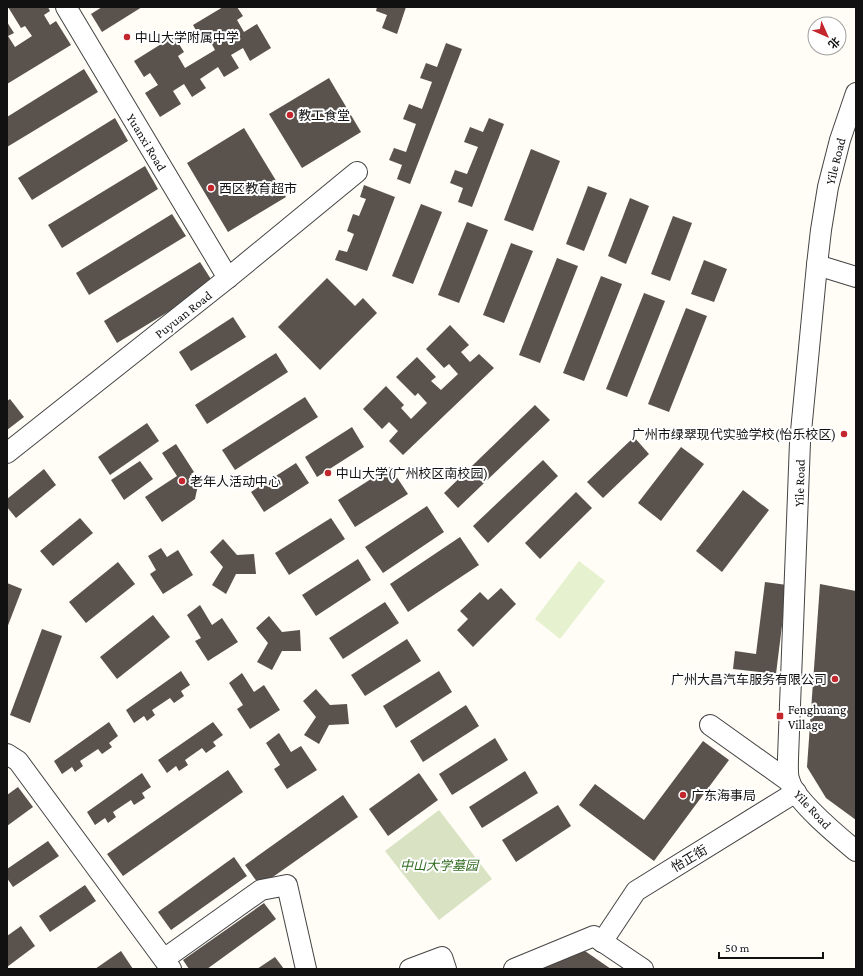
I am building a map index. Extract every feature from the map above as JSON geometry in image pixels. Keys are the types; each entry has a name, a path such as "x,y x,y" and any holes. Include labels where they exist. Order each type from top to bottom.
{"street":[{"name":"Yuanxi Road","path":"66,7 228,278"},
{"name":"Yile Road","path":"856,93 840,140 828,187 817,266 800,442 788,758 793,787 822,820 856,851"},
{"name":"Puyuan Road","path":"7,454 228,278 357,172"},
{"path":"817,266 856,277"},
{"path":"710,725 793,787"},
{"path":"7,754 18,761 168,964 261,890 287,885 306,969"},
{"name":"怡正街","path":"602,942 636,890 793,787"},
{"path":"514,969 594,936 643,969"},
{"path":"410,969 442,957 446,969"}],"green space":[{"path":"579,561 605,581 560,639 535,619"},
{"name":"中山大学墓园","path":"439,810 492,879 439,920 385,851"}],"building":[{"path":"8,7 48,7 50,11 44,15 50,25 56,21 71,45 7,84 7,22 14,33 8,36 15,47 32,36 25,26 21,28"},
{"path":"102,7 142,7 102,32 91,14"},
{"path":"223,7 237,7 243,16 237,20 244,32 257,24 271,48 250,61 243,48 231,55 239,68 224,77 218,67 200,79 206,88 192,97 184,84 173,91 181,104 160,117 145,93 158,85 150,73 144,77 134,61 174,36 184,52 178,56 185,68 215,50 208,37 202,41 193,25"},
{"path":"377,7 406,7 397,34 382,28 387,15 376,11"},
{"path":"446,43 462,49 410,184 397,179 402,165 389,160 394,148 406,152 416,124 403,119 409,104 422,109 432,82 420,78 426,63 437,67"},
{"path":"84,69 98,92 7,147 7,117"},
{"path":"329,78 361,132 302,168 269,114"},
{"path":"115,118 128,141 32,200 18,178"},
{"path":"489,118 504,124 472,207 458,202 463,188 450,183 455,170 467,174 478,147 464,142 470,127 483,132"},
{"path":"244,128 286,197 228,232 187,163"},
{"path":"531,149 560,161 533,231 504,220"},
{"path":"145,166 158,189 62,248 48,225"},
{"path":"364,185 395,197 367,271 335,260 339,250 347,252 354,234 347,231 353,214 359,216 366,199 360,197"},
{"path":"588,186 607,193 584,251 566,244"},
{"path":"630,198 649,206 626,264 608,256"},
{"path":"421,204 442,212 413,284 392,276"},
{"path":"172,214 186,236 89,295 76,273"},
{"path":"673,216 692,223 670,281 651,274"},
{"path":"467,222 488,230 459,303 438,295"},
{"path":"511,243 533,251 504,323 483,315"},
{"path":"557,258 578,266 540,363 519,355"},
{"path":"704,260 727,269 714,302 691,294"},
{"path":"200,262 214,284 117,343 104,321"},
{"path":"601,276 622,284 584,381 563,373"},
{"path":"327,278 355,306 363,298 377,313 320,370 278,327"},
{"path":"644,293 665,301 627,397 606,389"},
{"path":"686,308 707,316 669,412 648,404"},
{"path":"233,317 246,337 191,371 179,352"},
{"path":"450,325 469,345 461,352 470,362 479,354 494,368 403,455 389,441 398,431 389,422 382,429 363,409 386,386 404,405 401,408 411,419 427,403 418,393 415,396 396,377 417,357 436,377 431,381 441,390 458,374 449,364 444,368 426,349"},
{"path":"276,353 288,372 207,424 195,405"},
{"path":"305,397 318,417 235,470 222,450"},
{"path":"10,399 24,417 7,430 7,401"},
{"path":"535,405 550,420 458,508 444,493"},
{"path":"147,423 159,441 110,475 98,457"},
{"path":"352,427 364,447 317,477 305,457"},
{"path":"634,437 649,454 603,498 587,482"},
{"name":"老年人活动中心","path":"176,444 194,472 191,474 198,485 195,499 162,522 145,497 177,476 162,453"},
{"path":"681,447 704,464 661,521 638,503"},
{"path":"543,460 558,476 488,543 473,526"},
{"path":"140,461 153,479 124,500 111,480"},
{"path":"296,463 309,483 264,512 251,492"},
{"path":"390,467 408,494 355,527 338,500"},
{"path":"44,469 56,485 16,518 7,507 7,499"},
{"path":"743,490 769,510 722,572 696,551"},
{"path":"576,492 592,508 540,559 525,543"},
{"path":"427,506 444,532 383,573 365,547"},
{"path":"80,518 93,533 53,566 40,551"},
{"path":"331,518 345,539 289,575 275,553"},
{"path":"460,537 479,565 408,612 390,584"},
{"path":"223,539 237,555 254,554 256,574 236,574 226,594 212,585 223,567 210,552"},
{"path":"161,548 167,557 178,550 193,575 163,594 150,574 156,570 148,556"},
{"path":"358,559 371,580 316,616 302,595"},
{"path":"118,562 135,584 86,623 69,602"},
{"path":"765,582 787,585 776,674 733,669 735,651 756,654"},
{"path":"7,583 22,589 7,628"},
{"name":"广州大昌汽车服务有限公司","path":"820,584 856,591 856,820 826,798 807,767"},
{"path":"501,588 516,604 473,647 457,630 468,619 460,611 480,592 488,600"},
{"path":"385,602 399,623 343,659 329,638"},
{"path":"200,605 212,625 222,618 238,642 208,661 195,641 201,638 187,615"},
{"path":"153,615 170,637 117,679 100,657"},
{"path":"269,616 282,632 300,630 301,651 282,651 272,670 257,662 268,643 256,628"},
{"path":"42,629 62,636 30,723 10,715"},
{"path":"407,639 421,661 365,696 351,675"},
{"path":"181,671 190,685 181,691 184,696 174,703 170,698 152,710 155,715 147,721 144,716 134,723 126,710"},
{"path":"439,671 452,692 396,728 383,706"},
{"path":"242,673 254,692 264,685 280,710 250,729 237,709 243,705 229,683"},
{"path":"316,689 330,705 347,704 349,724 329,725 319,744 304,735 316,717 303,701"},
{"path":"466,705 479,726 423,762 410,741"},
{"path":"109,722 118,736 109,743 112,747 102,754 98,749 80,761 83,766 75,772 72,767 62,774 54,761"},
{"path":"213,722 223,735 213,742 216,746 206,753 202,748 185,760 188,765 179,771 176,766 167,773 158,760"},
{"path":"279,733 291,752 301,746 317,770 287,789 274,769 280,765 266,743"},
{"path":"495,738 508,760 452,795 439,774"},
{"name":"广东海事局","path":"703,741 729,760 654,861 579,805 595,784 644,820"},
{"path":"228,770 243,792 123,876 107,854"},
{"path":"525,771 538,793 482,828 469,807"},
{"path":"142,773 151,787 142,793 145,798 134,805 131,800 113,812 116,817 108,823 105,818 95,825 87,812"},
{"path":"419,773 438,800 388,836 369,809"},
{"path":"18,787 33,807 7,826 7,795"},
{"path":"343,795 358,817 260,886 245,865"},
{"path":"558,805 571,826 516,862 502,840"},
{"path":"48,841 59,856 13,887 7,878 7,869"},
{"path":"234,857 247,876 171,930 158,912"},
{"path":"85,885 96,901 50,932 39,916"},
{"path":"264,903 276,919 207,969 189,969 183,960"},
{"path":"21,926 35,946 7,967 7,936"},
{"path":"121,951 133,969 95,969"},
{"path":"585,951 611,969 538,969"},
{"path":"275,957 284,969 257,969"}],"place":[{"name":"中山大学附属中学","path":"127,37"},
{"name":"教工食堂","path":"290,115"},
{"name":"西区教育超市","path":"211,188"},
{"name":"广州市绿翠现代实验学校(怡乐校区)","path":"844,434"},
{"name":"中山大学(广州校区南校园)","path":"328,473"},
{"name":"老年人活动中心","path":"182,481"},
{"name":"广州大昌汽车服务有限公司","path":"835,679"},
{"name":"Fenghuang Village","path":"780,716"},
{"name":"广东海事局","path":"683,795"}]}
